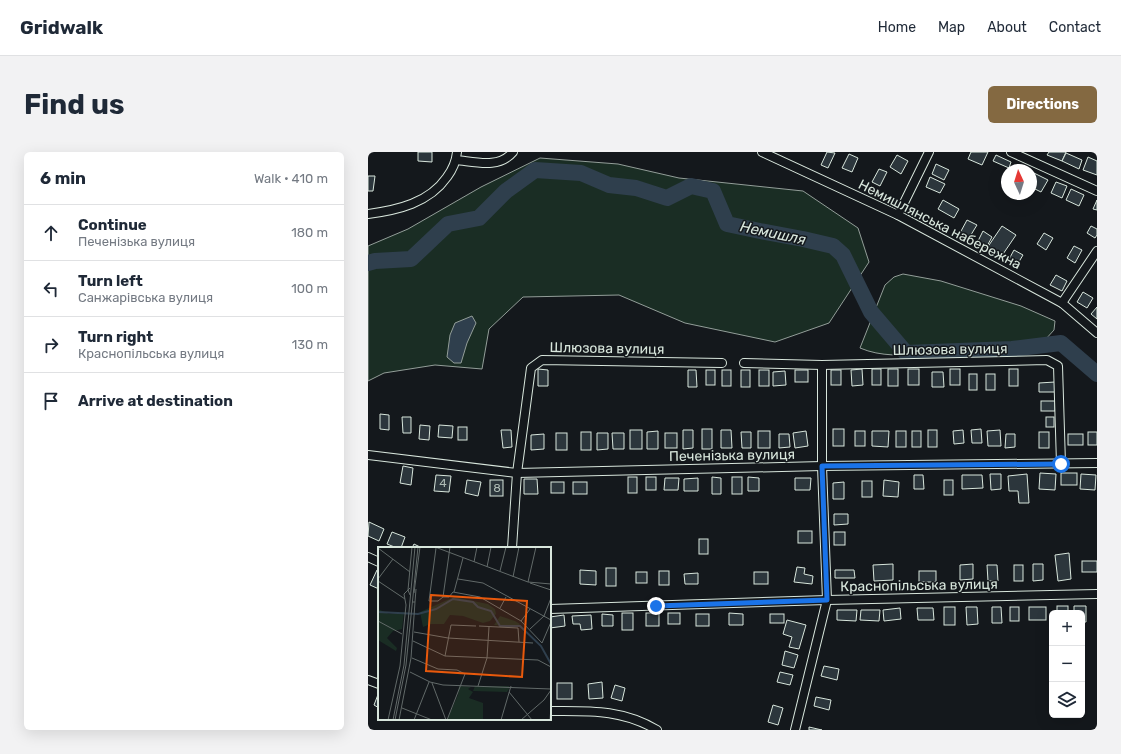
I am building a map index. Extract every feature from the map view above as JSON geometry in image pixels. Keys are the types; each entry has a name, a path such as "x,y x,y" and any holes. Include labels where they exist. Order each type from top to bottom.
{"street":[{"path":"368,214 408,206 426,199 441,186 452,170 457,156 496,163 504,160 513,152"},
{"name":"Немишлянська набережна","path":"762,152 898,215 1062,303 1097,333"},
{"path":"898,215 929,152"},
{"path":"1011,152 1097,191"},
{"path":"1062,303 1097,251"},
{"name":"Шлюзова вулиця","path":"512,547 517,473 531,368 542,360 722,363"},
{"name":"Шлюзова вулиця","path":"744,363 822,364 1047,360 1058,366 1061,464"},
{"path":"795,730 827,600 822,466 822,364"},
{"name":"Печенізька вулиця","path":"368,455 517,473 822,466 1097,463"},
{"path":"368,557 378,562"},
{"name":"Краснопільська вулиця","path":"551,609 827,600 1097,594"},
{"path":"368,680 378,684"},
{"path":"551,711 602,711 621,714 640,720 657,730"}],"green space":[{"path":"540,158 618,164 679,178 803,191 858,228 869,262 829,323 775,342 685,323 619,295 523,297 489,329 482,369 435,365 384,373 368,381 368,246 408,229 481,187"},
{"path":"903,274 941,281 1021,306 1055,321 1054,330 1034,352 901,355 876,353 860,348 885,285 894,277"}],"water":[{"path":"472,316 476,323 467,343 461,363 454,363 447,357 450,335 455,323"}],"building":[{"path":"418,152 432,152 432,162 418,161"},
{"path":"827,152 835,153 828,168 821,165"},
{"path":"971,152 988,152 982,165 968,159"},
{"path":"1049,152 1066,152 1062,161 1047,155"},
{"path":"1066,153 1082,160 1079,169 1062,161"},
{"path":"849,154 858,158 852,172 842,168"},
{"path":"897,155 908,161 901,174 890,167"},
{"path":"996,155 1011,162 1010,164 1001,164 993,161"},
{"path":"1088,157 1097,161 1097,175 1083,170"},
{"path":"936,164 949,170 944,180 932,174"},
{"path":"879,169 887,172 880,186 872,182"},
{"path":"1037,174 1048,180 1041,192 1037,190"},
{"path":"368,176 375,176 373,191 368,191"},
{"path":"930,177 945,184 940,193 926,187"},
{"path":"1056,182 1067,186 1062,198 1051,193"},
{"path":"1071,189 1084,195 1079,206 1066,200"},
{"path":"943,200 959,209 954,218 938,209"},
{"path":"1097,200 1097,210 1093,209"},
{"path":"967,220 977,225 969,238 960,233"},
{"path":"1002,226 1016,235 1001,257 987,248"},
{"path":"1091,226 1097,229 1097,235 1095,238 1087,233"},
{"path":"983,231 992,237 986,248 977,243"},
{"path":"1044,233 1053,238 1046,250 1037,244"},
{"path":"1074,246 1082,250 1075,263 1067,258"},
{"path":"1014,250 1023,255 1017,265 1008,261"},
{"path":"1056,275 1067,281 1062,291 1050,285"},
{"path":"1083,292 1093,298 1087,308 1077,302"},
{"path":"1097,307 1097,319 1091,314"},
{"path":"538,369 548,370 548,386 538,386"},
{"path":"862,369 863,385 852,386 851,370"},
{"path":"872,369 881,369 881,385 872,385"},
{"path":"888,369 898,369 898,386 888,386"},
{"path":"908,369 919,369 919,385 908,385"},
{"path":"950,369 960,369 960,385 950,385"},
{"path":"1009,369 1018,369 1018,386 1009,386"},
{"path":"688,370 696,370 697,387 688,387"},
{"path":"706,370 715,370 715,385 706,385"},
{"path":"722,370 731,370 731,386 722,386"},
{"path":"741,370 750,370 750,387 741,387"},
{"path":"759,370 769,370 769,386 759,386"},
{"path":"795,370 808,370 808,382 795,382"},
{"path":"831,370 841,370 841,385 831,385"},
{"path":"785,371 786,385 773,386 773,372"},
{"path":"932,372 943,372 944,387 932,387"},
{"path":"969,374 977,374 977,390 969,390"},
{"path":"986,374 995,374 995,390 986,390"},
{"path":"1055,382 1055,392 1039,392 1039,383"},
{"path":"1041,401 1055,401 1055,411 1041,411"},
{"path":"380,414 389,415 389,430 380,429"},
{"path":"402,417 411,417 411,433 403,433"},
{"path":"1046,417 1054,417 1054,427 1046,427"},
{"path":"420,425 430,426 429,440 419,439"},
{"path":"439,425 453,426 452,438 438,437"},
{"path":"458,427 467,427 467,440 458,440"},
{"path":"702,429 712,429 712,449 702,449"},
{"path":"833,429 844,429 844,446 833,446"},
{"path":"981,429 982,443 972,443 971,430"},
{"path":"501,430 511,430 512,447 503,448"},
{"path":"630,430 642,430 642,449 630,449"},
{"path":"683,430 693,430 693,448 683,449"},
{"path":"721,430 731,430 732,448 721,448"},
{"path":"928,430 937,430 937,447 928,447"},
{"path":"963,430 964,443 954,444 953,431"},
{"path":"1000,430 1001,446 988,446 987,431"},
{"path":"658,431 658,449 647,449 647,432"},
{"path":"758,431 770,431 770,448 758,448"},
{"path":"806,431 808,446 795,448 793,433"},
{"path":"855,431 865,431 865,446 855,446"},
{"path":"872,431 889,431 888,447 872,446"},
{"path":"896,431 906,431 906,447 896,447"},
{"path":"912,431 921,431 921,447 912,447"},
{"path":"581,432 591,432 591,450 581,450"},
{"path":"741,432 751,432 751,448 742,448"},
{"path":"1039,432 1049,432 1049,448 1039,448"},
{"path":"1088,432 1097,432 1097,445 1088,445"},
{"path":"556,433 567,433 567,450 556,450"},
{"path":"597,433 608,433 608,449 597,450"},
{"path":"612,433 624,433 624,449 613,449"},
{"path":"665,433 677,433 677,448 665,448"},
{"path":"544,434 544,449 531,450 531,435"},
{"path":"779,434 789,434 790,447 779,448"},
{"path":"1006,434 1015,434 1015,447 1005,448"},
{"path":"1068,434 1083,434 1083,445 1068,445"},
{"path":"403,466 413,468 411,485 400,483"},
{"path":"1040,473 1056,474 1055,490 1039,489"},
{"path":"1061,473 1077,473 1077,485 1061,485"},
{"path":"990,474 1001,474 1001,489 991,490"},
{"path":"1027,474 1029,503 1019,503 1018,491 1009,491 1008,476"},
{"path":"1081,474 1096,475 1095,490 1080,489"},
{"path":"436,475 451,476 449,492 434,491"},
{"path":"914,475 923,475 924,489 914,489"},
{"path":"962,475 982,475 983,488 962,489"},
{"path":"628,477 637,477 637,493 628,493"},
{"path":"646,477 656,477 656,490 646,490"},
{"path":"712,477 721,478 721,494 712,494"},
{"path":"732,477 742,477 742,494 732,494"},
{"path":"748,477 759,478 759,491 748,491"},
{"path":"665,478 679,478 678,490 664,490"},
{"path":"698,478 698,491 684,491 684,479"},
{"path":"795,478 811,478 810,490 795,490"},
{"path":"524,479 537,479 538,494 524,494"},
{"path":"467,480 481,482 478,496 465,493"},
{"path":"490,480 503,480 503,496 490,496"},
{"path":"884,480 899,482 898,497 883,496"},
{"path":"944,480 953,480 953,495 944,495"},
{"path":"862,481 872,481 872,497 862,497"},
{"path":"551,482 564,482 564,493 551,493"},
{"path":"573,482 587,482 587,494 573,494"},
{"path":"844,482 844,499 833,499 833,483"},
{"path":"834,514 848,514 848,524 834,525"},
{"path":"369,522 384,529 379,541 368,536"},
{"path":"798,531 812,531 812,543 798,543"},
{"path":"392,532 405,537 401,547 394,547 387,544"},
{"path":"834,532 845,532 845,545 834,545"},
{"path":"699,539 708,539 708,554 699,554"},
{"path":"414,544 420,547 412,547"},
{"path":"1069,553 1071,579 1058,581 1055,555"},
{"path":"1082,561 1097,561 1097,572 1082,572"},
{"path":"893,564 893,580 874,581 873,565"},
{"path":"973,564 973,579 960,580 960,565"},
{"path":"1033,564 1043,564 1043,580 1033,581"},
{"path":"987,565 997,565 998,581 988,581"},
{"path":"1014,565 1023,565 1023,581 1014,581"},
{"path":"797,567 805,568 804,574 813,576 812,584 794,582"},
{"path":"606,568 616,568 616,586 606,586"},
{"path":"377,570 378,570 378,589 370,585"},
{"path":"580,570 596,571 596,585 580,584"},
{"path":"835,570 854,570 855,578 835,578"},
{"path":"659,571 669,571 669,585 659,585"},
{"path":"919,571 936,571 936,582 919,582"},
{"path":"636,572 647,572 647,583 636,583"},
{"path":"754,572 768,572 768,584 754,584"},
{"path":"698,573 698,584 685,584 684,574"},
{"path":"1057,606 1068,606 1068,610 1057,610"},
{"path":"1074,606 1086,606 1086,622 1085,610 1074,610"},
{"path":"944,607 955,607 955,625 944,625"},
{"path":"966,607 977,607 978,624 967,625"},
{"path":"992,607 1001,607 1002,623 992,623"},
{"path":"1010,607 1019,607 1019,621 1010,621"},
{"path":"1029,607 1046,607 1046,620 1029,620"},
{"path":"900,608 901,619 884,621 883,610"},
{"path":"917,608 933,608 934,620 918,620"},
{"path":"837,610 857,610 856,621 837,620"},
{"path":"861,610 880,610 879,621 860,620"},
{"path":"622,613 633,613 633,630 622,630"},
{"path":"646,613 659,613 659,626 646,626"},
{"path":"668,613 680,613 680,624 668,624"},
{"path":"729,613 743,614 743,625 729,625"},
{"path":"602,614 613,615 613,626 602,626"},
{"path":"696,614 709,614 709,626 696,626"},
{"path":"770,614 784,614 784,623 770,623"},
{"path":"564,615 565,626 551,628 551,617"},
{"path":"591,615 592,629 581,630 580,624 573,624 572,616"},
{"path":"787,620 806,625 799,649 789,647 792,637 783,634"},
{"path":"785,651 798,655 794,668 782,665"},
{"path":"824,666 839,669 837,680 821,676"},
{"path":"780,672 793,675 790,685 777,682"},
{"path":"602,682 603,698 589,699 588,684"},
{"path":"557,683 572,683 572,699 557,699"},
{"path":"615,685 625,688 622,701 611,698"},
{"path":"378,695 378,707 374,705"},
{"path":"816,697 831,700 829,710 814,706"},
{"path":"773,705 783,708 778,725 768,722"},
{"path":"809,727 822,730 809,730"}],"waterway":[{"name":"Немишля","path":"368,263 375,261 411,259 448,224 479,218 506,191 535,170 581,173 609,185 636,188 667,198 691,186 713,191 727,224 833,246 843,255 871,312 906,353 1012,349 1061,343 1097,374"}],"route":[{"path":"656,606 827,600 822,466 1061,464"}]}
